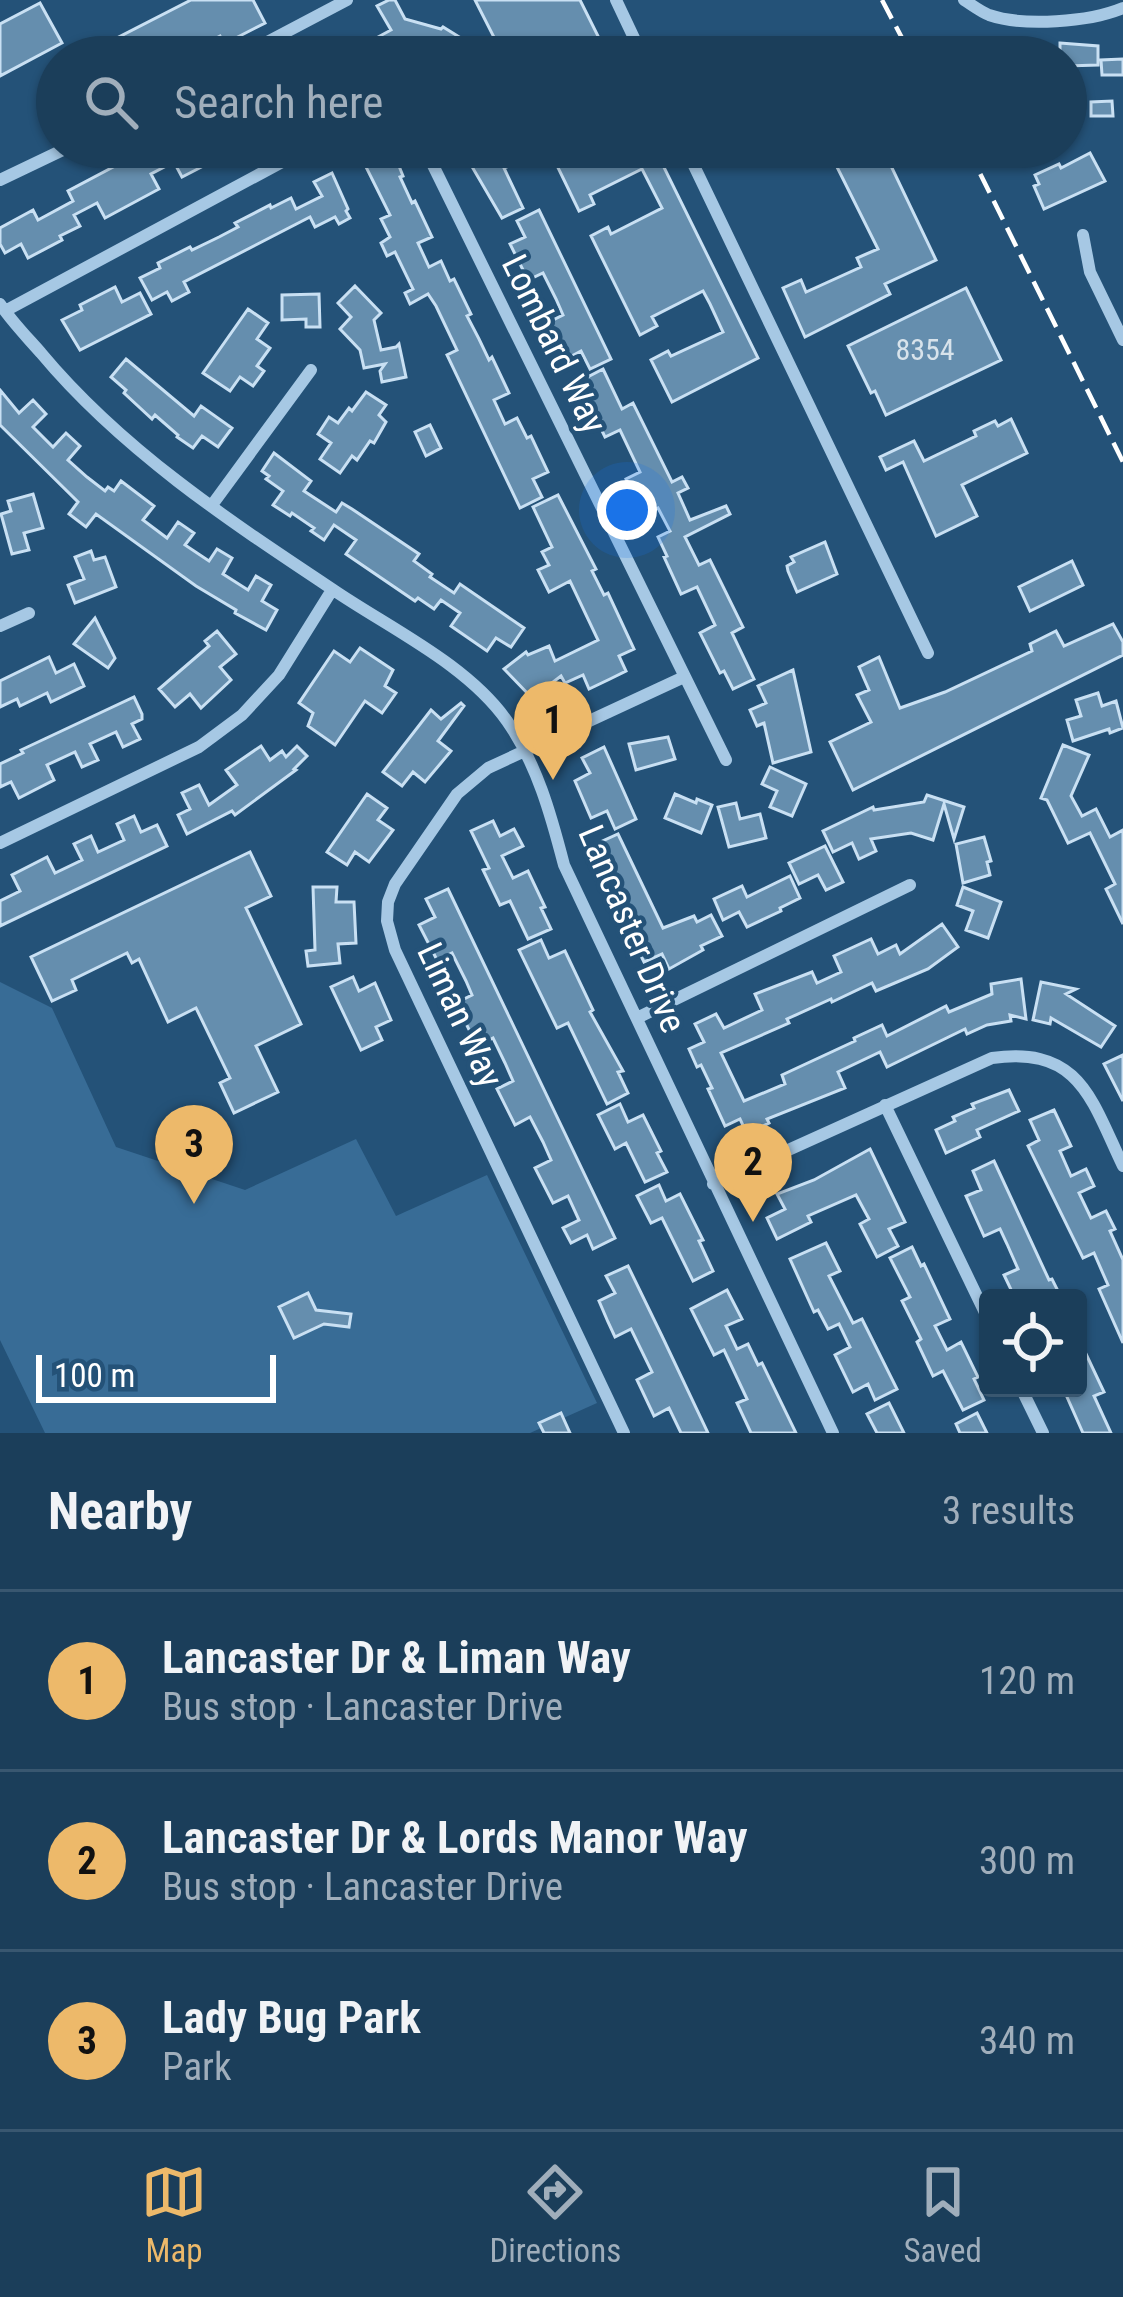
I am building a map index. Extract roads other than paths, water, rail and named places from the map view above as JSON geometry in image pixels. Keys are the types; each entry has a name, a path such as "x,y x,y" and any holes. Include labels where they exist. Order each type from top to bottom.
{"street":[{"path":"279,36 347,0"},
{"path":"616,0 633,36"},
{"path":"964,0 991,15 1053,23 1123,8"},
{"path":"0,180 36,163"},
{"path":"2,308 270,168"},
{"name":"Lombard Way","path":"434,168 726,760"},
{"path":"695,168 928,652"},
{"path":"1083,236 1090,272 1123,340"},
{"name":"Lancaster Drive","path":"2,308 75,394 113,430 332,590 431,652 482,692 507,721 547,799 564,865 833,1433"},
{"path":"212,506 311,370"},
{"path":"0,843 199,747 242,715 279,674 332,590"},
{"path":"0,626 29,613"},
{"name":"Liman Way","path":"624,1433 394,950 388,902 395,884 457,794 488,768 684,677"},
{"path":"637,1018 910,884"},
{"path":"713,1184 992,1058 1018,1055 1043,1058 1078,1078 1116,1136 1123,1166"},
{"path":"885,1105 979,1300"},
{"path":"1025,1397 1042,1433"}],"railway":[{"path":"882,0 901,36"},
{"path":"977,168 1123,462"}],"place":[{"name":"Lancaster Dr & Liman Way","path":"553,780"},
{"name":"Lady Bug Park","path":"194,1204"},
{"name":"Lancaster Dr & Lords Manor Way","path":"753,1222"}]}
